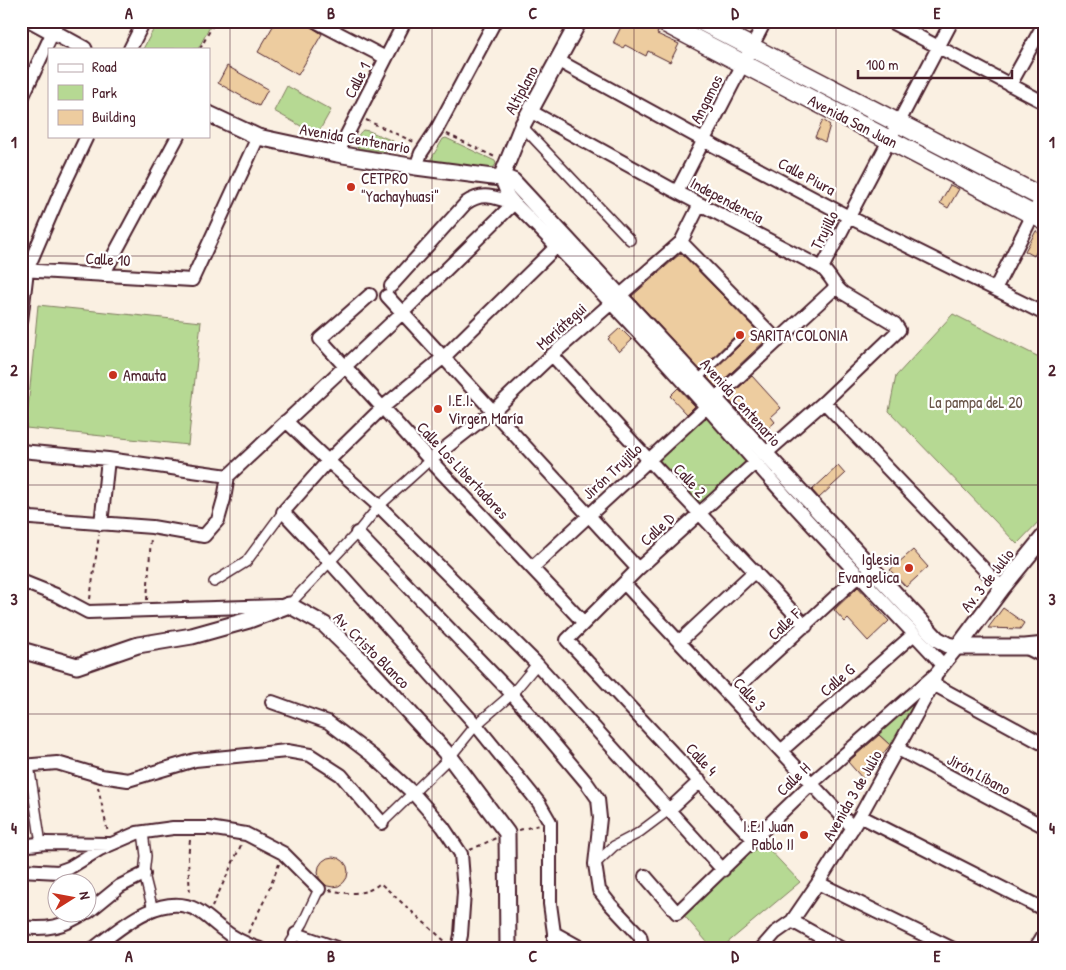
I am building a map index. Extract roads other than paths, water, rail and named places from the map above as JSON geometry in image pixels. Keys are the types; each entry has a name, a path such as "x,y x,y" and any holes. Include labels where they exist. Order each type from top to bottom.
{"main road":[{"name":"Avenida San Juan","path":"661,21 1039,218"},
{"name":"Avenida San Juan","path":"701,21 1044,196"}],"street":[{"path":"33,21 55,27 83,48"},
{"path":"130,48 144,21"},
{"path":"315,21 386,58"},
{"name":"Calle 1","path":"337,154 405,21"},
{"path":"416,167 494,21"},
{"name":"Altiplano","path":"501,178 522,126 579,21"},
{"name":"Angamos","path":"676,192 766,21"},
{"path":"889,21 1045,103"},
{"name":"Trujillo","path":"822,268 952,21"},
{"path":"1010,86 1045,22"},
{"path":"21,100 55,27"},
{"name":"Calle Piura","path":"557,60 702,140 849,217 1045,314"},
{"name":"Independencia","path":"530,111 676,192 822,268 828,273 836,287 851,299 895,324 899,330"},
{"name":"Avenida Centenario","path":"210,114 258,137 337,154 416,167 508,178 518,185 616,300 710,402 859,575 914,634 937,674 1045,745"},
{"path":"522,126 630,240"},
{"name":"Calle 10","path":"24,270 192,280 258,137"},
{"path":"21,321 24,270 86,138"},
{"path":"104,275 177,138"},
{"name":"Avenida Centenario","path":"501,178 508,196 514,203 556,246 616,300 698,379 710,402"},
{"path":"514,203 485,196 478,196 466,203 389,291 402,313 638,569"},
{"path":"996,289 1039,218 1044,196"},
{"path":"21,513 31,518 152,527 204,536 218,520 228,476 402,313 514,203"},
{"name":"Mariátegui","path":"430,460 493,410 552,355 681,242 700,204"},
{"path":"681,242 778,341"},
{"path":"214,582 246,562 282,512 328,461 383,408 444,358 556,246"},
{"name":"Jirón Trujillo","path":"532,568 836,287"},
{"name":"Calle Los Libertadores","path":"370,296 320,339 430,460 584,622"},
{"name":"Calle D","path":"584,622 638,569 824,402 899,330"},
{"name":"Calle 2","path":"552,355 648,460 806,626"},
{"path":"824,402 1002,588"},
{"path":"286,421 380,506 537,664 723,870"},
{"path":"21,450 108,459 228,476"},
{"path":"101,524 108,459"},
{"name":"Avenida Centenario","path":"760,459 937,639 948,645 958,647"},
{"path":"21,650 78,666 138,645 192,636 249,620 289,605 380,506 430,460"},
{"path":"282,512 329,561 476,725 539,803 550,822 550,904 554,949"},
{"path":"357,533 512,694 598,799 600,818 595,864 600,890 610,904 640,936 643,949"},
{"name":"Av. 3 de Julio","path":"958,647 1002,588 1045,536"},
{"path":"679,642 755,571"},
{"name":"Calle F","path":"729,696 859,575"},
{"path":"21,581 56,595 88,612 289,605"},
{"name":"Calle 3","path":"624,583 853,828"},
{"name":"Av. Cristo Blanco","path":"289,605 325,625 362,661 450,757 507,833 508,949"},
{"name":"Calle 4","path":"584,622 567,640 754,840"},
{"name":"Calle G","path":"781,751 914,634"},
{"path":"958,647 1025,647 1045,645"},
{"name":"Avenida 3 de Julio","path":"761,949 775,933 792,921 818,883 860,816 937,674 958,647"},
{"path":"1025,647 1045,657"},
{"path":"41,844 25,765 57,763 95,774 128,780 195,760 287,751 310,755 341,775 382,823 450,757 476,725 512,694 537,664"},
{"name":"Calle H","path":"646,876 677,913 812,783 937,674"},
{"path":"272,702 328,722 374,757 413,793 443,827 461,854 464,892 461,935 458,949"},
{"name":"Jirón Líbano","path":"898,749 1045,827"},
{"path":"595,864 614,846 637,834 669,810 700,781"},
{"path":"860,816 1045,910"},
{"path":"21,870 58,872 69,868 110,844 143,832 173,828 209,828 246,834 283,853 319,889 287,949"},
{"path":"143,832 146,856 144,874 153,910"},
{"path":"21,846 41,844 110,844"},
{"path":"98,903 120,886 144,874"},
{"path":"818,883 947,947"},
{"path":"93,949 141,914 178,905 196,910 224,931 260,949"},
{"path":"792,921 842,949"},
{"path":"21,927 39,929 56,927 71,922"},
{"path":"1034,949 1045,933"},
{"path":"296,934 322,946 339,949"},
{"path":"554,934 584,949"}],"lane":[{"path":"698,379 740,338"}],"place":[{"name":"CETPRO \"Yachayhuasi\"","path":"351,187"},
{"name":"SARITA COLONIA","path":"740,335"},
{"name":"Amauta","path":"113,375"},
{"name":"I.E.I. Virgen María","path":"438,409"},
{"name":"Iglesia Evangelica","path":"909,568"},
{"name":"I.E.I Juan Pablo II","path":"804,835"}],"park label":[{"name":"La pampa deL 20","path":"976,402"}]}
